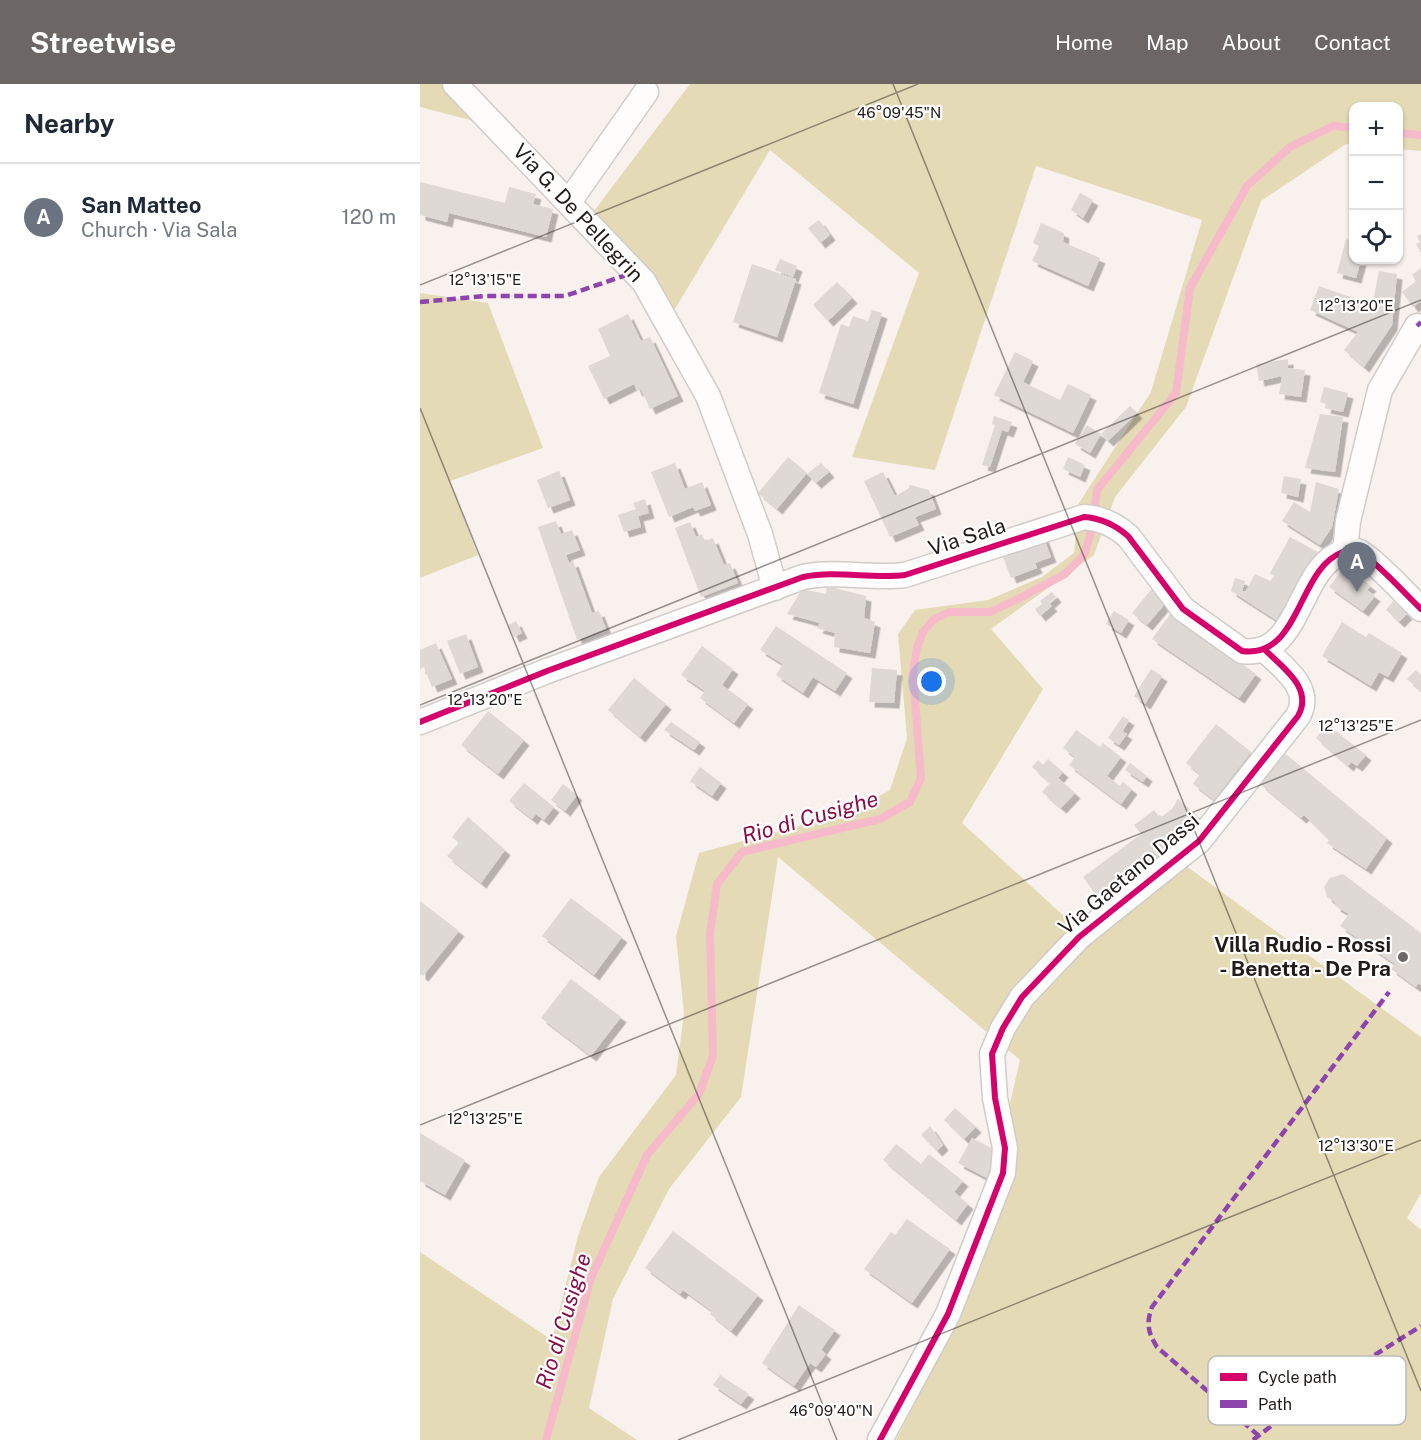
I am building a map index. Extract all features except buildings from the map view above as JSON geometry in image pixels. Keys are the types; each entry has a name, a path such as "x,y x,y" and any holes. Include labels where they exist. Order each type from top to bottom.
{"street":[{"name":"Via G. De Pellegrin","path":"455,84 644,282 708,396 760,534 775,588"},
{"path":"569,202 646,92"},
{"path":"1345,551 1348,521 1380,390 1417,326"},
{"name":"Via Sala","path":"420,722 547,671 825,572 886,577 905,575 1074,519 1095,518 1107,522 1128,536 1183,609 1234,648 1253,652 1264,649"},
{"path":"1264,649 1282,636 1326,562 1345,551 1360,552 1421,609"},
{"name":"Via Gaetano Dassi","path":"880,1440 948,1314 1003,1173 1005,1148 995,1098 992,1054 1003,1028 1022,997 1072,943 1199,841 1298,716 1303,708 1302,691 1264,649"}],"shaded area":[{"path":"420,84 455,84 482,123 420,107"},
{"path":"690,84 1421,84 1421,151 1403,149 1403,102 1349,102 1349,144 1346,144 1261,201 1186,407 1115,497 1094,555 991,629 1043,689 962,823 1090,940 1182,863 1421,1037 1421,1193 1407,1218 1421,1230 1421,1440 896,1440 963,1309 1020,1060 778,857 741,1097 669,1189 613,1299 589,1408 637,1440 420,1440 420,1252 552,1340 578,1236 599,1177 676,1075 684,1013 676,936 699,853 850,812 890,790 907,738 898,634 915,610 988,600 1042,577 1074,553 1079,503 1151,392 1202,220 1036,166 935,470 852,457 919,273 770,150 672,314 591,215"},
{"path":"420,293 488,303 543,448 450,481 478,555 420,578"}],"waterway":[{"name":"Rio di Cusighe","path":"546,1440 591,1278 647,1155 699,1094 713,1056 710,934 717,884 742,852 880,819 910,802 921,778 913,673 917,647 923,632 934,619 949,612 990,612 1020,598 1065,574 1084,555 1092,530 1097,490 1176,393 1190,288 1247,186 1290,147 1333,126 1349,128"},
{"name":"Rio di Cusighe","path":"1403,133 1421,135"}],"marked path":[{"path":"420,302 486,296 565,296 635,272"},
{"path":"1417,326 1421,322"},
{"path":"1208,1392 1157,1347 1149,1328 1152,1307 1389,992"},
{"path":"1373,1356 1421,1326"},
{"path":"1246,1425 1259,1436"},
{"path":"1253,1440 1272,1425"}],"cycle path":[{"path":"420,722 547,671 803,577 828,574 905,575 1084,517 1107,522 1128,536 1183,609 1242,651 1261,650 1276,641 1288,627 1316,575 1328,561 1343,552 1352,550 1368,558 1421,609"},
{"path":"880,1440 948,1314 1003,1173 1005,1148 995,1098 992,1054 1003,1028 1022,997 1079,937 1199,841 1298,716 1302,706 1299,687 1287,671 1264,649"}],"place":[{"name":"San Matteo","path":"1357,592"},
{"name":"Villa Rudio - Rossi - Benetta - De Pra","path":"1403,957"}]}
